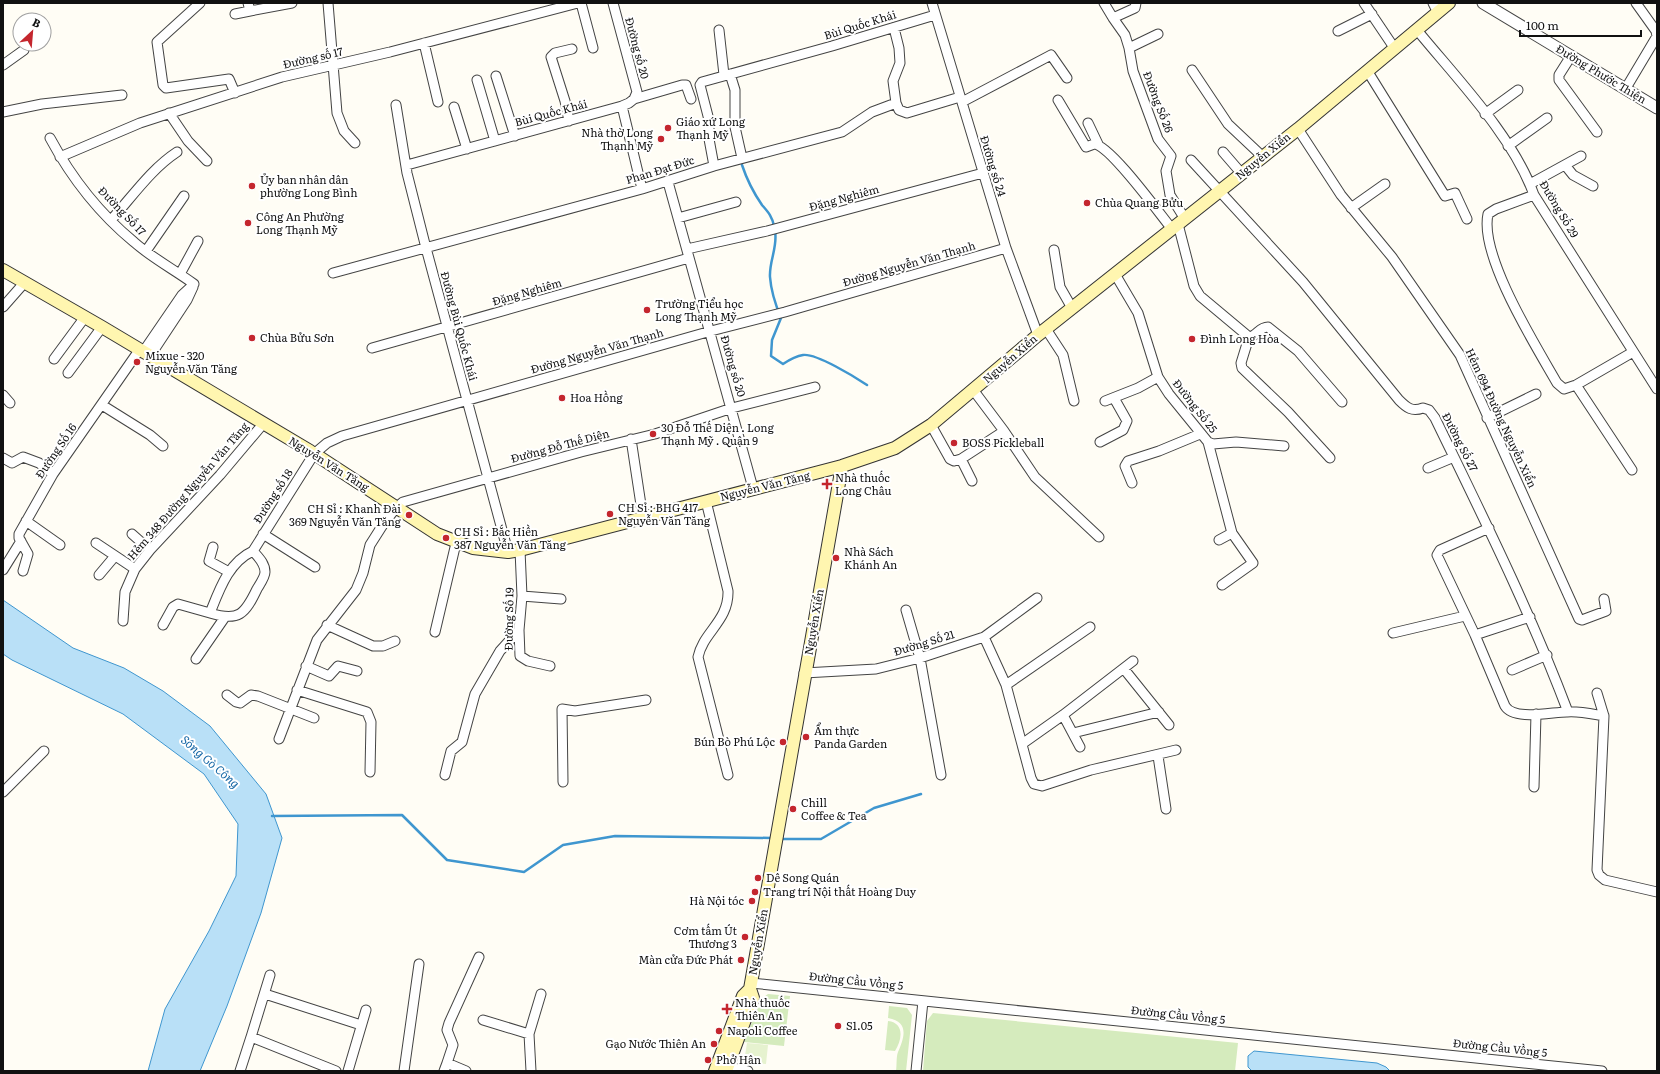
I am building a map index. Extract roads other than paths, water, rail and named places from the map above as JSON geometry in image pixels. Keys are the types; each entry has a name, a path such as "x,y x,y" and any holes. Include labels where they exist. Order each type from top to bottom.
{"main road":[{"name":"Nguyễn Xiển","path":"727,1069 753,998 750,986 780,824 804,673 842,466 895,448 931,425 974,391 1042,332 1368,72 1417,30 1435,8 1449,3"},
{"name":"Nguyễn Văn Tăng","path":"3,270 102,327 314,454 437,534 456,543 473,548 508,552 520,550 842,466"},
{"name":"Nguyễn Xiển","path":"715,1071 743,996 750,986"}],"street":[{"path":"200,3 157,42 163,85 166,88 229,79 235,93"},
{"path":"235,14 249,7 292,3"},
{"path":"328,3 340,122 344,131 355,144"},
{"name":"Đường số 17","path":"60,157 140,123 282,77 424,43 578,3"},
{"path":"581,3 593,48"},
{"name":"Đường số 20","path":"613,3 637,92 634,99"},
{"name":"Đường số 24","path":"932,3 1006,248 1042,332 1063,355 1074,401"},
{"name":"Đường Số 26","path":"1104,3 1112,18 1121,29 1129,48 1133,71 1158,139 1171,156 1166,170 1170,195 1178,224"},
{"path":"1112,18 1135,8 1136,3"},
{"path":"1364,3 1395,49"},
{"name":"Đường Phước Thiện","path":"1484,3 1657,108"},
{"path":"1626,88 1657,36 1656,31 1636,3"},
{"path":"1338,31 1372,14"},
{"name":"Bùi Quốc Khái","path":"714,166 709,139 708,120 700,83 935,15"},
{"path":"894,28 899,48 900,63 893,81 896,104 899,110 907,113 961,100 1051,55 1067,78"},
{"path":"719,30 727,75 735,90 735,127 742,158"},
{"name":"Đường Số 29","path":"1417,30 1485,114 1508,146 1530,184 1534,195 1657,389"},
{"path":"1129,48 1158,34"},
{"path":"424,43 438,102"},
{"path":"569,121 565,101 551,57 555,53 572,49"},
{"path":"3,65 21,52"},
{"path":"1571,56 1559,75 1559,80 1597,132"},
{"path":"1192,70 1228,124 1263,157"},
{"path":"1368,72 1445,196 1455,193 1468,218"},
{"path":"496,76 515,136"},
{"path":"477,80 495,141"},
{"name":"Bùi Quốc Khái","path":"406,165 629,104 634,99 686,85 691,98"},
{"path":"1485,114 1518,90"},
{"path":"3,112 42,104 122,95"},
{"path":"1058,100 1086,147 1098,144"},
{"name":"Phan Đạt Đức","path":"333,273 642,190 714,166 842,132 872,112 896,104"},
{"name":"Đường Bùi Quốc Khái","path":"396,105 406,165 426,248 466,401 508,552"},
{"path":"622,106 642,190"},
{"path":"454,107 467,149"},
{"path":"169,113 188,141 207,161"},
{"path":"1508,146 1547,118"},
{"path":"1088,123 1098,144 1178,224 1194,286 1200,296 1249,338"},
{"name":"Hẻm 694 Đường Nguyễn Xiển","path":"1298,129 1341,195 1392,257 1460,355 1487,418 1546,542 1580,619 1582,620 1604,612 1606,609 1604,599"},
{"name":"Đường Số 17","path":"50,138 60,157 85,190 111,220 146,251 194,284 188,300 144,352"},
{"path":"111,220 153,172 165,160 177,152"},
{"path":"1223,152 1242,174"},
{"path":"1530,184 1581,156"},
{"name":"Đường Số 27","path":"1191,160 1303,282 1399,400 1411,410 1423,408 1429,410 1435,418 1489,528 1530,617 1547,655 1568,712"},
{"path":"1565,165 1573,176 1593,186"},
{"name":"Đặng Nghiêm","path":"372,348 447,328 767,231 983,172"},
{"name":"Đường số 20","path":"668,182 711,331 753,488"},
{"path":"1351,208 1385,184"},
{"path":"1534,195 1496,209 1488,214 1486,226 1489,242 1504,283 1524,326 1557,383 1564,389 1576,385 1633,352"},
{"path":"146,251 184,196"},
{"path":"678,218 736,202"},
{"path":"180,274 198,241"},
{"name":"Đường Nguyễn Văn Thạnh","path":"314,454 327,443 342,436 711,331 785,312 1006,248"},
{"path":"1054,250 1060,287 1072,308"},
{"name":"Đường Số 25","path":"1115,274 1138,313 1158,377 1169,394 1208,442 1232,533 1253,563 1222,585"},
{"path":"3,307 25,282"},
{"path":"54,359 85,317"},
{"path":"68,373 102,327"},
{"path":"1330,458 1288,412 1242,368 1241,365 1249,338 1253,337 1261,329 1268,327 1298,351 1342,402"},
{"name":"Đường Số 16","path":"23,571 28,554 19,534 26,521 53,474 102,405 144,352"},
{"path":"1105,401 1138,388 1158,377"},
{"path":"1576,385 1632,470"},
{"name":"Đường Đỗ Thế Diện","path":"396,508 412,498 655,434 732,408 815,387"},
{"path":"974,391 1004,430 1035,477 1099,537"},
{"path":"1487,418 1536,394"},
{"path":"3,395 10,402"},
{"path":"1100,442 1123,430 1127,421 1114,398"},
{"path":"102,405 150,434 164,446"},
{"name":"Hẻm 348 Đường Nguyễn Văn Tăng","path":"123,621 125,592 135,569 150,550 220,475 263,424"},
{"path":"931,425 950,459 954,461 961,459 1004,430"},
{"path":"1132,483 1125,466 1128,461 1159,451 1200,434"},
{"path":"632,439 643,518"},
{"path":"1208,442 1214,444 1236,442 1284,446"},
{"name":"Đường số 18","path":"210,613 229,572 241,556 253,551 314,454"},
{"path":"3,458 12,463 23,457 28,458 53,474"},
{"path":"1428,468 1454,457"},
{"path":"961,459 972,481"},
{"path":"706,501 728,591 728,600 718,624 700,648 698,657 728,775"},
{"path":"279,739 317,640 327,625 348,603 356,590 363,573 370,545 396,508"},
{"path":"26,521 60,545"},
{"path":"1489,528 1440,550 1437,555 1475,635 1507,710 1511,712 1536,714 1568,712 1604,716"},
{"path":"1219,540 1232,533"},
{"path":"132,534 150,550"},
{"path":"263,534 315,568"},
{"path":"3,570 21,541"},
{"path":"96,543 135,569"},
{"path":"435,632 456,543"},
{"path":"213,547 209,561 229,572"},
{"name":"Đường Số 19","path":"520,550 522,596 519,630 520,656 528,661 550,666"},
{"path":"163,625 173,607 178,604 225,617 240,614 247,608 266,573 264,563 253,551"},
{"path":"99,575 115,556"},
{"path":"522,596 561,599"},
{"name":"Đường Số 21","path":"804,673 876,669 920,658 984,637 1037,598"},
{"path":"906,610 920,658 941,775"},
{"path":"1393,632 1465,616"},
{"path":"196,659 225,617"},
{"path":"1475,635 1530,617"},
{"path":"327,625 373,646 383,646 395,642"},
{"path":"1006,685 1090,627"},
{"path":"445,775 451,751 462,742 476,694 500,651 519,630"},
{"path":"984,637 1006,685 1031,778 1034,784 1042,786 1091,770 1158,756 1176,750"},
{"path":"1512,670 1547,655"},
{"path":"1022,744 1063,715 1133,661"},
{"path":"306,666 329,676 338,666 357,671"},
{"path":"1124,669 1169,725"},
{"path":"297,690 368,712 371,722 370,772"},
{"path":"1597,693 1604,716 1598,875 1605,880 1657,892"},
{"path":"227,695 236,702 240,703 251,695 258,696 314,718"},
{"path":"563,782 562,708 575,711 646,700"},
{"path":"1074,733 1159,712"},
{"path":"1534,787 1536,714"},
{"path":"1063,715 1074,733 1080,747"},
{"path":"3,792 44,751"},
{"path":"1158,756 1166,809"},
{"path":"466,1071 445,1067 454,1045 447,1030 479,957"},
{"path":"404,1071 419,964"},
{"path":"240,1071 270,975"},
{"name":"Đường Cầu Vồng 5","path":"750,986 923,1001 1602,1071"},
{"path":"265,994 361,1025"},
{"path":"531,1071 529,1034 541,994"},
{"path":"916,1071 923,1001"},
{"path":"348,1071 366,1010"},
{"path":"484,1020 529,1034"},
{"path":"251,1037 336,1071"},
{"path":"727,1069 748,1071"}],"water":[{"name":"Sông Gò Công","path":"3,600 73,648 124,668 163,691 210,726 266,794 282,838 261,913 227,1006 200,1071 148,1071 165,1009 209,931 236,876 238,824 204,774 123,714 12,660 3,654"},
{"path":"1254,1051 1377,1063 1386,1067 1390,1071 1252,1071 1248,1067 1248,1056"}],"waterway":[{"path":"742,165 753,191 770,214 774,226"},
{"path":"775,231 776,237 770,277 771,288 781,318 772,340 771,356 783,364 798,356 809,355 835,366 867,385"},
{"path":"781,839 821,839 874,808 921,794"},
{"path":"272,816 402,815 447,860 524,872 563,845 615,836 772,838"}],"place":[{"name":"Giáo xứ Long Thạnh Mỹ","path":"668,128"},
{"name":"Nhà thờ Long Thạnh Mỹ","path":"661,139"},
{"name":"Ủy ban nhân dân phường Long Bình","path":"252,186"},
{"name":"Chùa Quang Bửu","path":"1087,203"},
{"name":"Công An Phường Long Thạnh Mỹ","path":"248,223"},
{"name":"Trường Tiểu học Long Thạnh Mỹ","path":"647,310"},
{"name":"Chùa Bửu Sơn","path":"252,338"},
{"name":"Đình Long Hòa","path":"1192,339"},
{"name":"Mixue - 320 Nguyễn Văn Tăng","path":"137,362"},
{"name":"Hoa Hồng","path":"562,398"},
{"name":"30 Đỗ Thế Diện . Long Thạnh Mỹ . Quận 9","path":"653,434"},
{"name":"BOSS Pickleball","path":"954,443"},
{"name":"Nhà thuốc Long Châu","path":"827,484"},
{"name":"CH Sỉ : BHG 417 Nguyễn Văn Tăng","path":"610,514"},
{"name":"CH Sỉ : Khanh Đài 369 Nguyễn Văn Tăng","path":"409,515"},
{"name":"CH Sỉ : Bắc Hiền 387 Nguyễn Văn Tăng","path":"446,538"},
{"name":"Nhà Sách Khánh An","path":"836,558"},
{"name":"Ẩm thực Panda Garden","path":"806,737"},
{"name":"Bún Bò Phú Lộc","path":"783,742"},
{"name":"Chill Coffee & Tea","path":"793,809"},
{"name":"Dê Song Quán","path":"758,878"},
{"name":"Trang trí Nội thất Hoàng Duy","path":"755,892"},
{"name":"Hà Nội tóc","path":"752,901"},
{"name":"Cơm tấm Út Thương 3","path":"745,937"},
{"name":"Màn cửa Đức Phát","path":"741,960"},
{"name":"Nhà thuốc Thiên An","path":"727,1009"},
{"name":"S1.05","path":"838,1026"},
{"name":"Napoli Coffee","path":"719,1031"},
{"name":"Gạo Nước Thiên An","path":"714,1044"},
{"name":"Phở Hân","path":"708,1060"}]}
